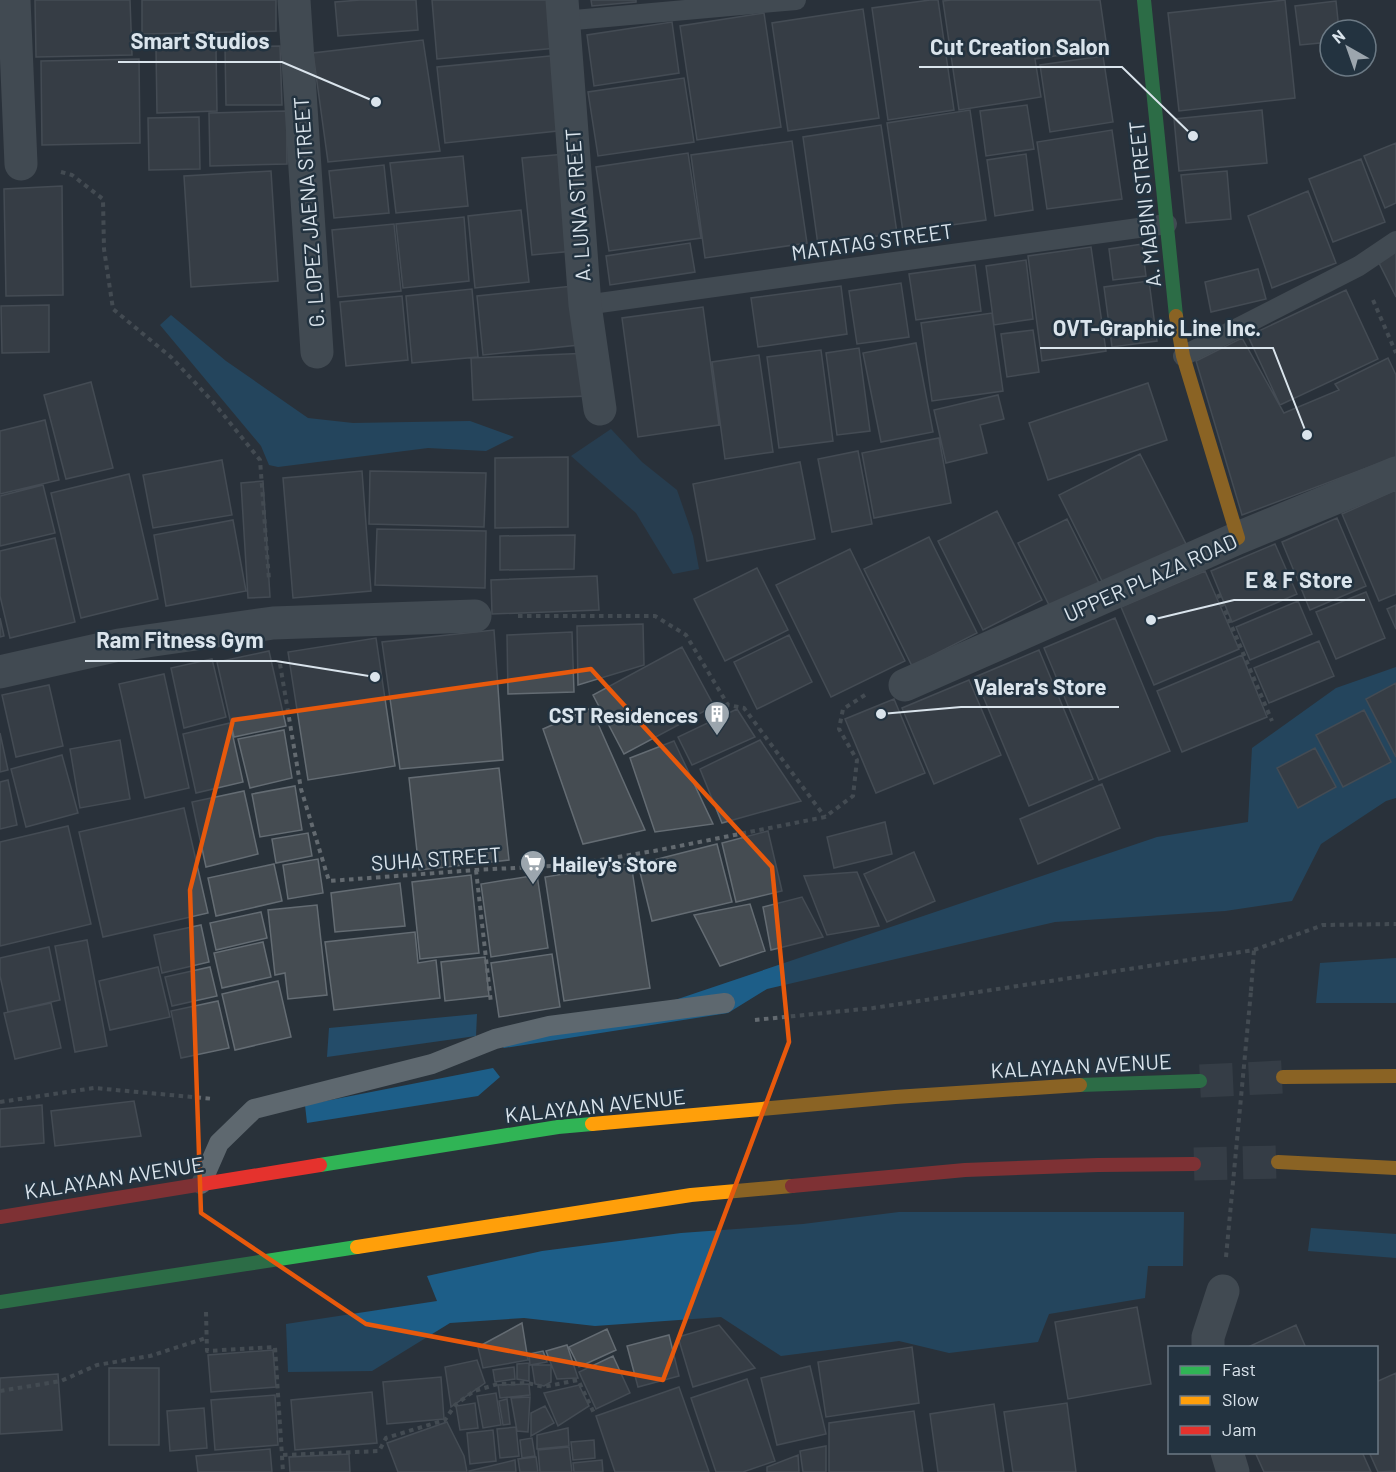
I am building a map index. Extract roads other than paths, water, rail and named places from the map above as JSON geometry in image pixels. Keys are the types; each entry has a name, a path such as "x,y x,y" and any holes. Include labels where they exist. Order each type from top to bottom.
{"main road":[{"name":"A. MABINI STREET","path":"1150,0 1167,224 1178,331 1183,356 1238,538"},
{"path":"1283,1077 1396,1076"},
{"name":"KALAYAAN AVENUE","path":"0,1217 558,1127 895,1097 1092,1084 1200,1081"},
{"path":"1278,1162 1396,1168"},
{"path":"0,1302 691,1195 965,1170 1194,1164"}],"street":[{"path":"14,0 21,164"},
{"name":"G. LOPEZ JAENA STREET","path":"294,0 317,352"},
{"name":"A. LUNA STREET","path":"563,11 585,305 600,409"},
{"name":"UPPER PLAZA ROAD","path":"905,685 1238,538 1396,473"},
{"path":"0,672 119,645 273,623 475,616"},
{"path":"1208,1346 1208,1337 1223,1292"},
{"path":"1228,1454 1233,1472"}],"lane":[{"path":"563,11 796,0"},
{"name":"MATATAG STREET","path":"585,305 1167,224"},
{"path":"1183,356 1359,266 1396,242"},
{"path":"201,1184 219,1143 254,1109 432,1064 495,1039 549,1026 725,1003"}],"tunnel":[{"path":"1200,1081 1283,1077"},
{"path":"1194,1164 1278,1162"}],"place":[{"name":"Smart Studios","path":"376,102"},
{"name":"Cut Creation Salon","path":"1193,136"},
{"name":"OVT-Graphic Line Inc.","path":"1307,435"},
{"name":"E & F Store","path":"1151,620"},
{"name":"Ram Fitness Gym","path":"375,677"},
{"name":"Valera's Store","path":"881,714"},
{"name":"CST Residences","path":"717,737"},
{"name":"Hailey's Store","path":"533,886"}]}
